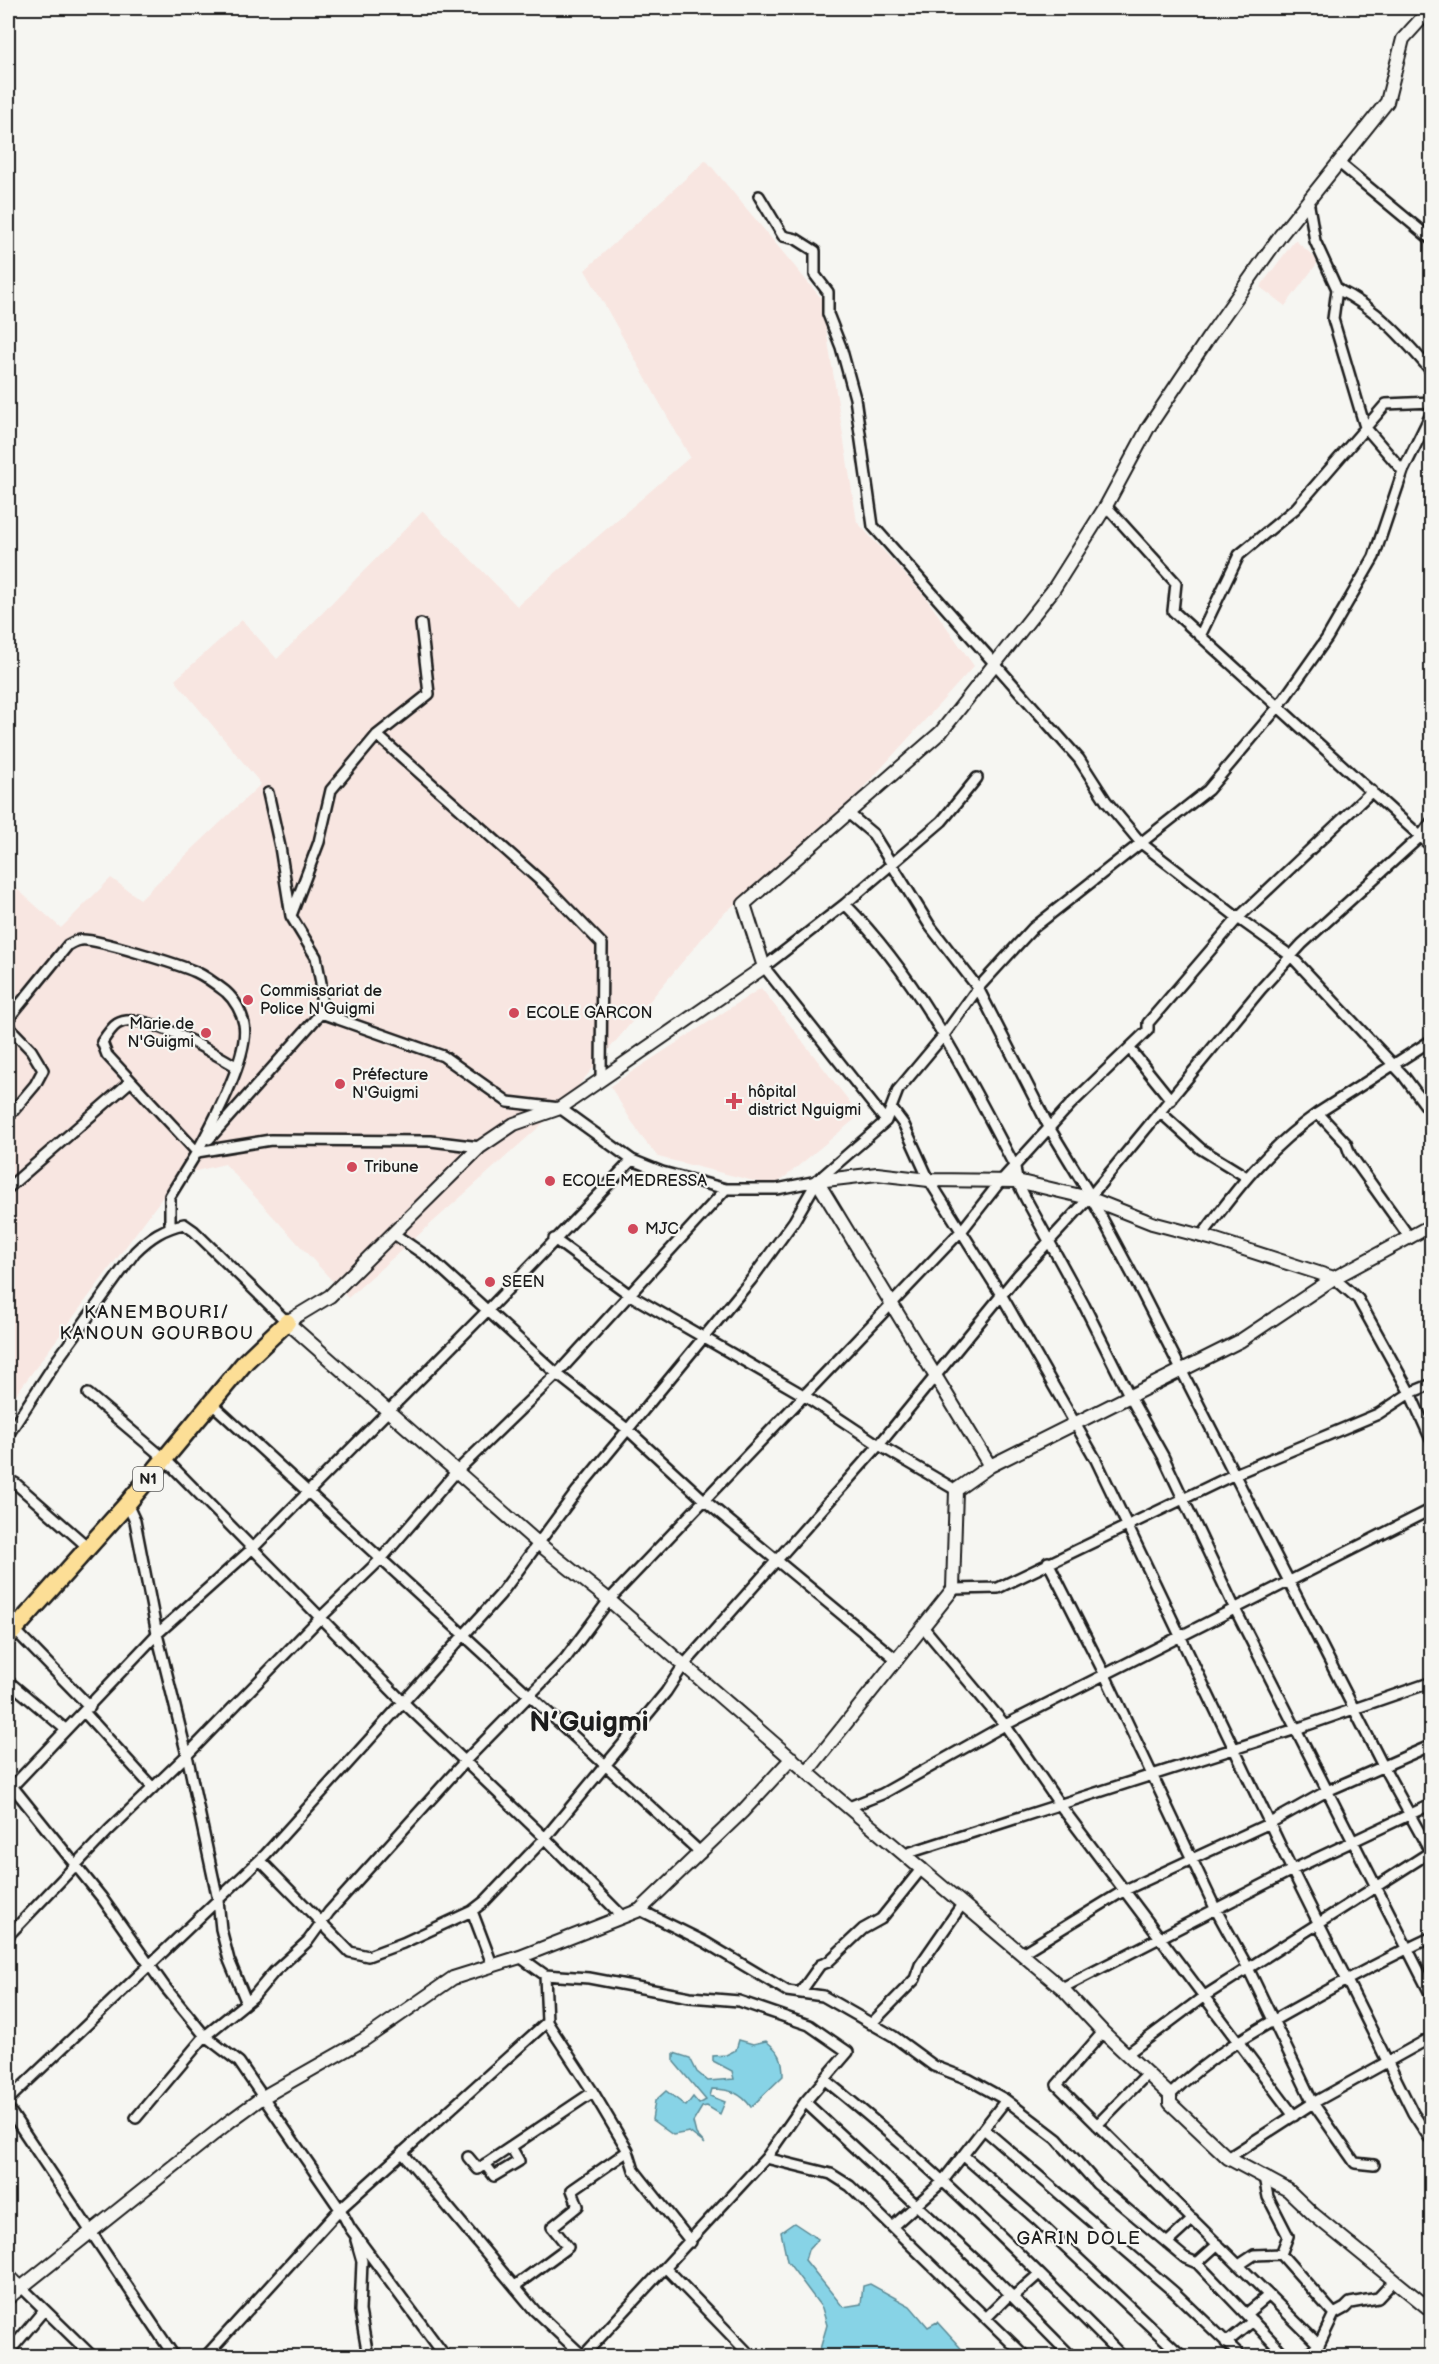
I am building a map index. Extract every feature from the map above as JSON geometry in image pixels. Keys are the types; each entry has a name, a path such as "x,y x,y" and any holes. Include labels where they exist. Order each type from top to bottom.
{"highway":[{"name":"N1","path":"11,1633 127,1504 246,1361 287,1322"}],"street":[{"path":"886,1121 764,967 744,904 941,732 993,663 1053,590 1106,506 1148,428 1208,338 1308,200 1387,102 1403,39 1431,8"},
{"path":"1338,162 1431,240"},
{"path":"759,196 783,236 796,239 815,251 815,275 828,292 828,314 841,347 855,398 873,526 1079,759 1106,801 1141,843 1291,956 1394,1065 1431,1114"},
{"path":"1308,200 1316,241 1338,289 1333,319 1365,427 1403,471"},
{"path":"1338,289 1364,302 1404,340 1431,372"},
{"path":"1200,636 1239,555 1296,508 1386,404 1431,402"},
{"path":"8,2100 260,1860 500,1595 627,1429 775,1248 817,1181 886,1121 898,1090 944,1035 978,987 1033,928 1208,790 1279,706 1327,638 1374,557 1403,471 1431,412"},
{"path":"1106,506 1176,583 1173,611 1431,847"},
{"path":"291,916 319,842 331,790 377,735 429,694 421,624"},
{"path":"377,735 544,884 602,944 601,1079"},
{"path":"764,967 845,904 942,821 977,778"},
{"path":"136,2118 205,2036 246,2001 308,1941 320,1924 466,1761 566,1659 609,1600 963,1229 999,1183 1070,1105 1148,1030 1148,1023 1238,918 1372,791"},
{"path":"197,1152 321,1013 321,983 316,957 291,916 280,847 268,793"},
{"path":"848,813 873,834 930,926 978,987 1050,1129 1087,1190 1089,1198 1141,1292 1383,1766 1431,1852 1373,1886 1203,1997 1127,2054"},
{"path":"260,1860 320,1924 350,1952 368,1956 403,1944 472,1911 485,1901 545,1838 666,1692 683,1666 777,1563 879,1444 1291,956 1421,836 1431,821"},
{"path":"845,904 873,932 922,998 1015,1167 1017,1181 1163,1456 1235,1609 1431,1997"},
{"path":"8,1019 68,945 81,940 97,941 195,972 229,994 240,1010 245,1026 243,1047 217,1115 170,1196 170,1227"},
{"name":"N1","path":"287,1322 330,1296 480,1147 514,1124 560,1108 764,967"},
{"path":"321,1013 442,1056 508,1102 560,1108 632,1160 662,1172 726,1189 777,1189 817,1181 877,1174 929,1180 999,1183 1017,1181 1089,1198 1152,1223 1334,1278 1358,1299 1410,1393 1431,1442"},
{"path":"197,1152 107,1055 102,1042 117,1024 134,1020 163,1028 237,1066"},
{"path":"8,1026 31,1050 43,1070 35,1085 8,1117"},
{"path":"1201,1236 1245,1176 1288,1134 1431,1040"},
{"path":"1130,1049 1171,1100"},
{"path":"8,1188 131,1081"},
{"path":"892,1109 904,1125 929,1180 963,1229 1096,1460 1236,1748 1292,1870 1413,2112 1431,2142"},
{"path":"1160,1112 1201,1149 1245,1176"},
{"path":"1318,1113 1346,1143 1350,1154 1410,1238"},
{"path":"197,1152 271,1140 431,1142 480,1147"},
{"path":"368,2356 360,2311 362,2261 350,2228 340,2209 239,2062 205,2036 76,1866 9,1786 87,1709 157,1634 254,1547 632,1160"},
{"path":"817,1181 990,1466"},
{"path":"8,1936 109,1830 187,1755 321,1617 382,1558 456,1472 557,1374 726,1189"},
{"path":"8,1435 55,1363 135,1252 148,1239 170,1227 184,1224 194,1230 287,1322 386,1412 1062,1988 1102,2032 1149,2073 1170,2095 1170,2103 1228,2158 1288,2190 1313,2214 1431,2311"},
{"path":"956,1490 990,1466 1240,1341 1334,1278 1431,1225"},
{"path":"394,1234 432,1260 486,1312 557,1374 627,1429 777,1563 897,1660"},
{"path":"554,1239 630,1295 702,1339 805,1396 956,1490"},
{"path":"8,1296 8,1301"},
{"path":"953,1589 998,1588 1126,1524 1235,1474 1378,1414 1410,1393 1431,1383"},
{"path":"88,1394 165,1459 254,1547 404,1703 545,1838 622,1916"},
{"path":"210,1402 700,1853"},
{"path":"15,1484 88,1548"},
{"path":"807,1772 953,1589 956,1490"},
{"path":"127,1504 135,1521 157,1634 187,1755 218,1900 221,1929 229,1960 246,2001"},
{"path":"849,1807 882,1794 1104,1673 1290,1582 1431,1509"},
{"path":"1048,1562 1104,1673 1216,1910 1248,1968 1313,2103 1355,2163 1374,2165"},
{"path":"923,1627 1005,1725 1060,1805 1293,2116"},
{"path":"11,1633 87,1709 153,1788"},
{"path":"8,1681 65,1730"},
{"path":"905,1854 1152,1773 1296,1729 1431,1682"},
{"path":"1022,1953 1125,1890 1270,1822 1327,1791 1431,1745"},
{"path":"8,2298 20,2286 263,2097 365,2039 453,1978 520,1957 640,1910 700,1853 792,1758"},
{"path":"1062,1988 1292,1870 1431,1804"},
{"path":"800,1993 820,1965 828,1962 863,1929 881,1918 922,1868"},
{"path":"871,2025 915,1979 920,1965 963,1903"},
{"path":"640,1910 660,1922 705,1942 787,1990 823,1996 893,2036 934,2066 968,2079 1006,2100 1057,2139 1097,2184 1185,2258 1197,2264 1286,2356"},
{"path":"472,1911 492,1964"},
{"path":"1170,2095 1193,2071 1238,2041 1348,1979 1431,1937"},
{"path":"402,2152 535,2311 583,2356 667,2269 766,2158 805,2102 848,2052 809,2025 739,2001 690,1997 589,1978 545,1975 520,1957"},
{"path":"545,1975 547,2022 593,2092 627,2151 634,2170 691,2242"},
{"path":"206,2356 340,2209 547,2022"},
{"path":"1102,2032 1057,2085 1319,2345"},
{"path":"1228,2158 1313,2103 1431,2037"},
{"path":"1097,2125 1149,2073"},
{"path":"825,2080 860,2108 942,2182 1122,2356"},
{"path":"468,2157 478,2169 593,2092"},
{"path":"892,2227 942,2182 985,2130 1006,2100"},
{"path":"805,2102 1011,2295 1071,2356"},
{"path":"8,2108 174,2356"},
{"path":"985,2130 1174,2292 1241,2356"},
{"path":"485,2164 494,2176 519,2161 511,2147"},
{"path":"515,2286 568,2247 552,2227 578,2206 572,2190 627,2151"},
{"path":"964,2156 1036,2218 1182,2356"},
{"path":"766,2158 831,2174 850,2186 1025,2356"},
{"path":"1264,2177 1268,2197 1288,2236 1281,2254"},
{"path":"1167,2243 1193,2219"},
{"path":"350,2228 445,2356"},
{"path":"1197,2264 1218,2244"},
{"path":"1239,2265 1254,2255 1281,2254"},
{"path":"1281,2254 1334,2314"},
{"path":"667,2269 751,2356"},
{"path":"8,2274 92,2356"},
{"path":"986,2318 1039,2274"},
{"path":"1306,2356 1319,2345 1334,2314 1350,2302 1378,2298 1394,2281"},
{"path":"8,2292 20,2286"},
{"path":"1226,2343 1269,2295"},
{"path":"8,2353 45,2310"}],"shaded area":[{"path":"706,160 821,298 857,522 924,595 974,666 845,808 720,917 558,1110 348,1298 225,1164 179,1175 8,1405 8,881 61,928 111,878 140,899 261,784 175,680 242,620 277,659 423,511 517,606 690,457 585,270"},
{"path":"1295,240 1319,261 1285,306 1260,287"},
{"name":"hôpital district Nguigmi","path":"761,988 860,1115 774,1186 658,1157 640,1135 610,1086"}],"water":[{"path":"739,2040 753,2044 766,2041 778,2052 782,2064 783,2076 751,2107 743,2098 734,2093 712,2089 710,2096 725,2102 720,2114 707,2106 702,2107 693,2122 696,2134 705,2144 689,2132 673,2135 652,2120 655,2101 666,2091 686,2106 693,2097 699,2104 706,2100 674,2062 674,2053 690,2058 697,2072 708,2081 734,2079 732,2071 713,2061 713,2056 726,2055 736,2050"},
{"path":"794,2223 818,2239 808,2250 805,2260 843,2307 861,2304 863,2286 870,2284 910,2306 928,2327 937,2322 968,2356 818,2356 827,2325 822,2308 787,2261 781,2232"}],"place":[{"name":"Commissariat de Police N'Guigmi","path":"248,1000"},
{"name":"ECOLE GARCON","path":"514,1013"},
{"name":"Marie de N'Guigmi","path":"206,1033"},
{"name":"Préfecture N'Guigmi","path":"340,1084"},
{"name":"hôpital district Nguigmi","path":"734,1101"},
{"name":"Tribune","path":"352,1167"},
{"name":"ECOLE MEDRESSA","path":"550,1181"},
{"name":"MJC","path":"633,1229"},
{"name":"SEEN","path":"490,1282"}],"district":[{"name":"KANEMBOURI/ KANOUN GOURBOU","path":"157,1322"},
{"name":"N’Guigmi","path":"589,1722"},
{"name":"GARIN DOLE","path":"1079,2238"}]}
